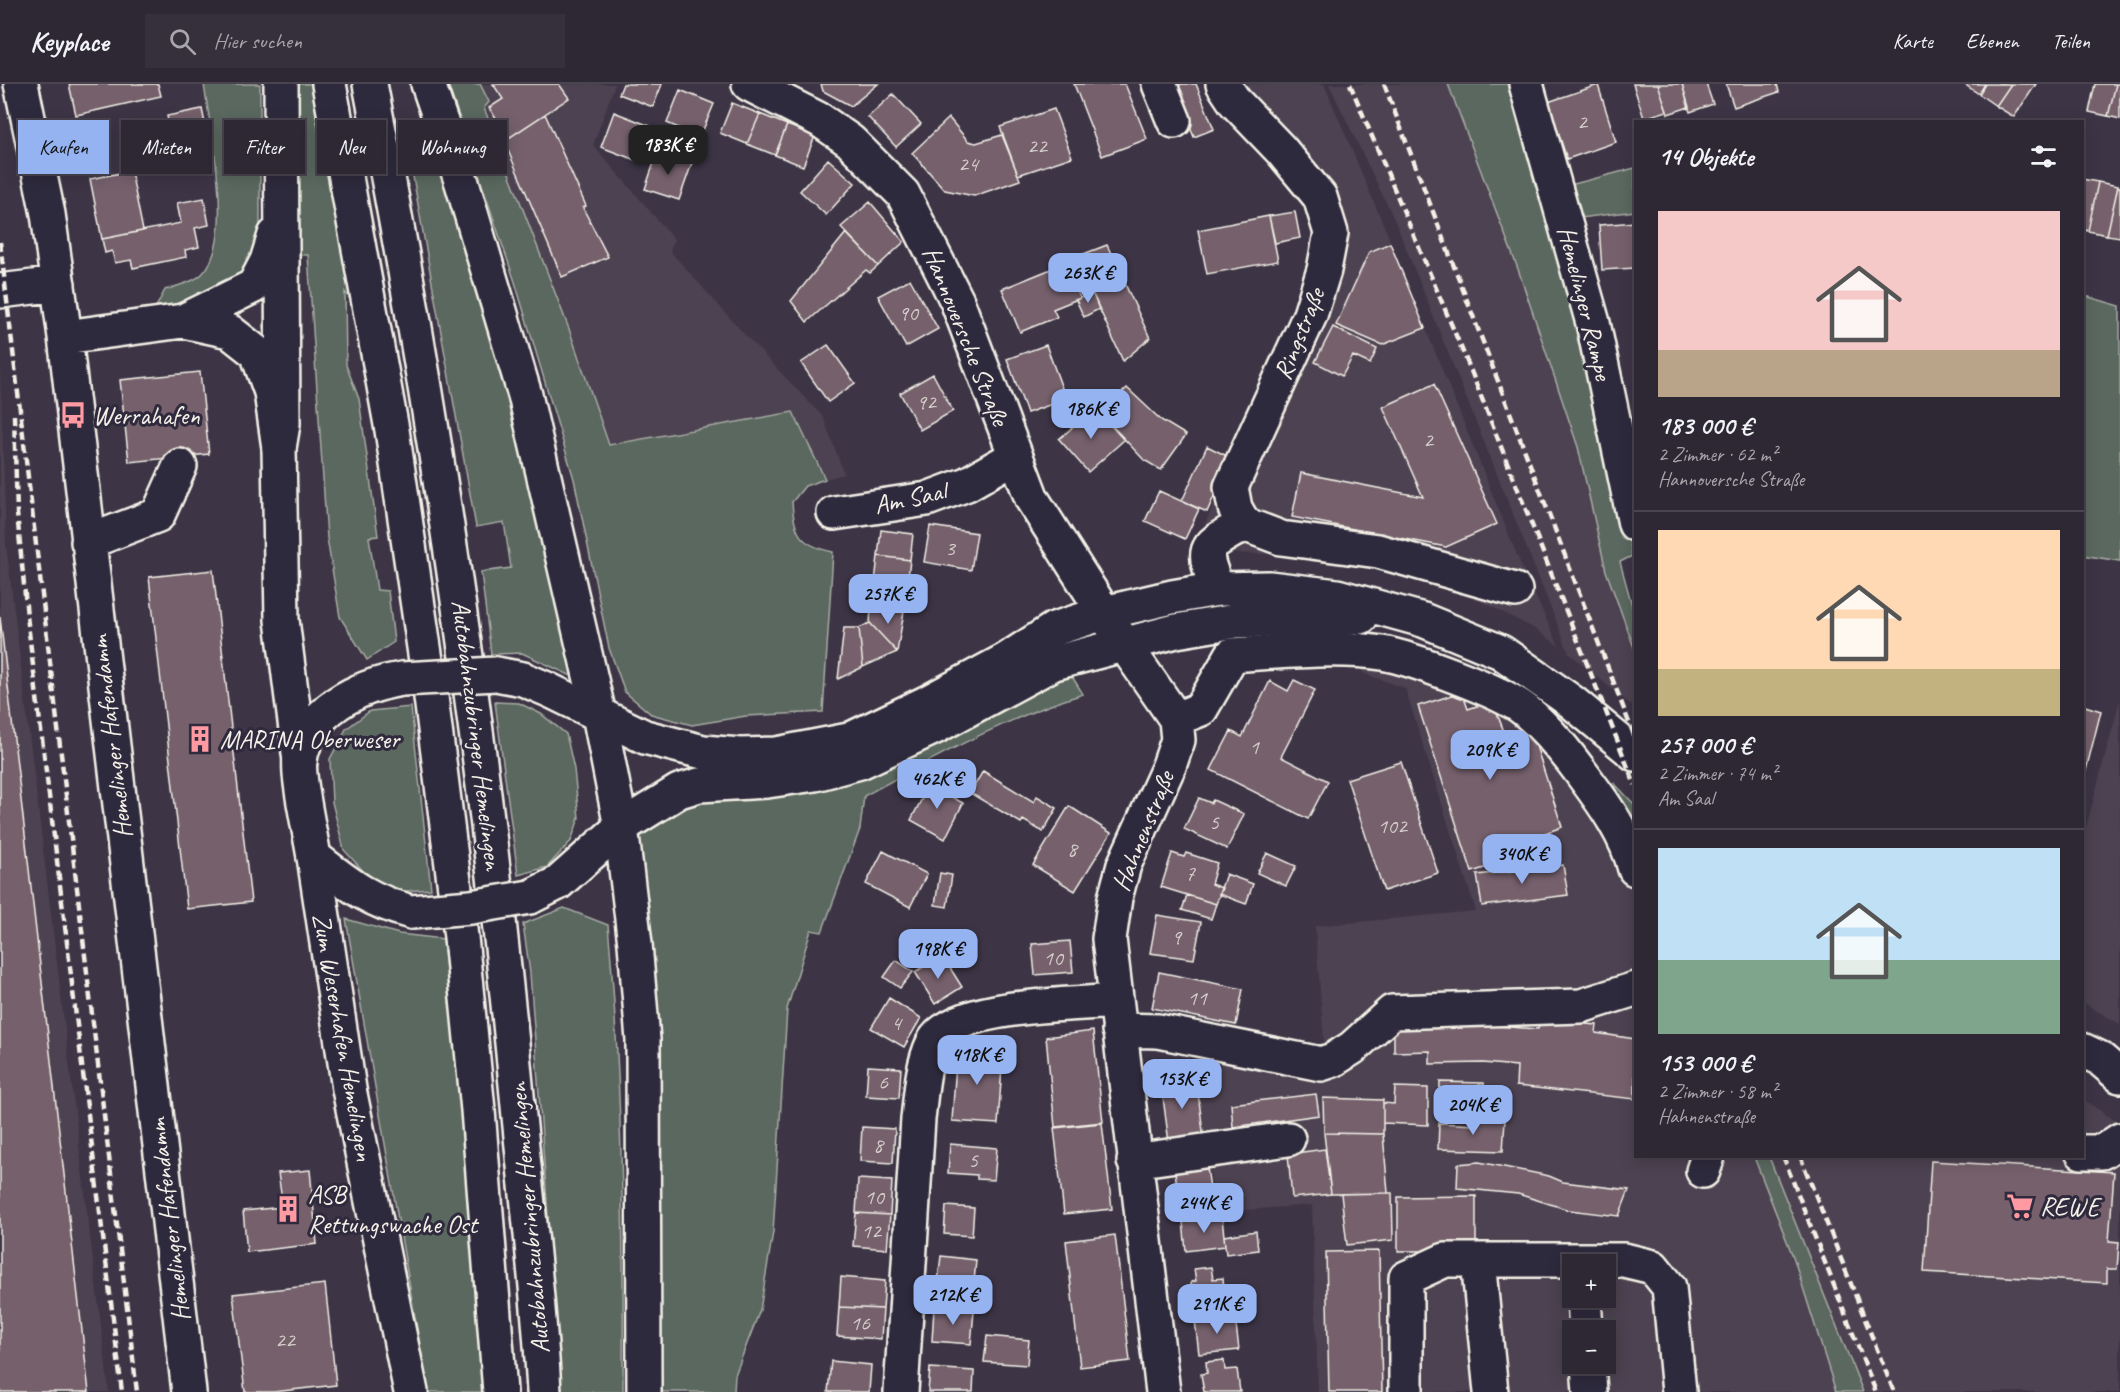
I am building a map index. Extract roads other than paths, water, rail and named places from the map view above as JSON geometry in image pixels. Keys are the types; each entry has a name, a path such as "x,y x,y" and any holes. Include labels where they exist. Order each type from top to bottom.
{"main road":[{"name":"Hemelinger Hafendamm","path":"21,84 48,214 65,337 189,1392"},
{"path":"279,448 283,424 281,84"},
{"name":"Autobahnzubringer Hemelingen","path":"329,84 392,430 430,689 472,1052 500,1392"},
{"name":"Autobahnzubringer Hemelingen","path":"370,84 405,260 471,678 502,931 544,1392"},
{"path":"428,84 462,183 525,395 599,714 621,827 635,944 643,1040 644,1392"},
{"name":"Hannoversche Straße","path":"749,84 790,92 820,120 850,141 903,194 957,301 1014,457 1032,499 1124,644"},
{"path":"1160,84 1174,121"},
{"name":"Ringstraße","path":"1223,84 1235,102 1281,150 1320,197 1331,232 1324,270 1310,315 1231,486 1235,508 1244,524"},
{"name":"Hemelinger Rampe","path":"1526,84 1627,443 1634,514"},
{"path":"65,337 183,321 254,286 267,261 281,213"},
{"path":"0,291 58,284"},
{"path":"183,321 229,331 257,353 271,392 279,448 282,620 300,761"},
{"name":"Am Saal","path":"834,513 927,499 967,484 1014,457"},
{"path":"88,542 158,515 180,466"},
{"path":"1218,589 1206,562 1208,549 1215,541 1244,524 1281,538 1378,551 1515,590"},
{"path":"300,761 320,718 335,705 367,687 402,679 496,674 532,683 645,737 703,752 740,755 777,754 849,740 926,704 1006,660 1054,629 1104,613 1218,589 1269,588 1337,596 1423,620 1501,652 1572,702 1634,753"},
{"path":"314,857 372,899 411,912 471,907 530,897 558,883 621,827 679,791 699,785 766,781 815,774 860,762 937,726 1054,663 1176,631 1236,621 1333,616 1423,620"},
{"path":"1124,644 1176,719 1202,709 1232,655 1306,650 1382,653 1460,678 1523,708 1562,745 1604,803 1631,854 1634,865"},
{"name":"Hahnenstraße","path":"1163,1392 1109,939 1114,898 1124,865 1170,766 1178,740 1176,719"},
{"name":"Zum Weserhafen Hemelingen","path":"300,761 349,1089 411,1392"},
{"path":"901,1392 918,1119 923,1074 934,1041 959,1021 988,1012 1118,1016 1158,1031 1321,1064 1333,1060 1352,1048 1392,1012 1581,1006 1634,989"},
{"path":"2084,1051 2099,1058 2120,1076"},
{"path":"1134,1161 1288,1139"},
{"path":"2084,1152 2102,1152 2120,1140"},
{"path":"1406,1392 1406,1278 1445,1260 1562,1262"},
{"path":"1478,1260 1491,1392"},
{"path":"1616,1260 1653,1267 1670,1287 1679,1392"},
{"path":"1589,1374 1590,1392"}],"railway":[{"path":"1350,84 1471,371 1634,782"},
{"path":"1384,84 1634,735"},
{"path":"0,242 137,1392"},
{"path":"14,415 17,513 27,616 122,1392"},
{"path":"1784,1158 1876,1392"},
{"path":"1801,1158 1894,1392"}],"place":[{"name":"Werrahafen","path":"73,415"},
{"name":"MARINA Oberweser","path":"200,739"},
{"name":"REWE","path":"2020,1206"},
{"name":"ASB Rettungswache Ost","path":"288,1209"}]}
